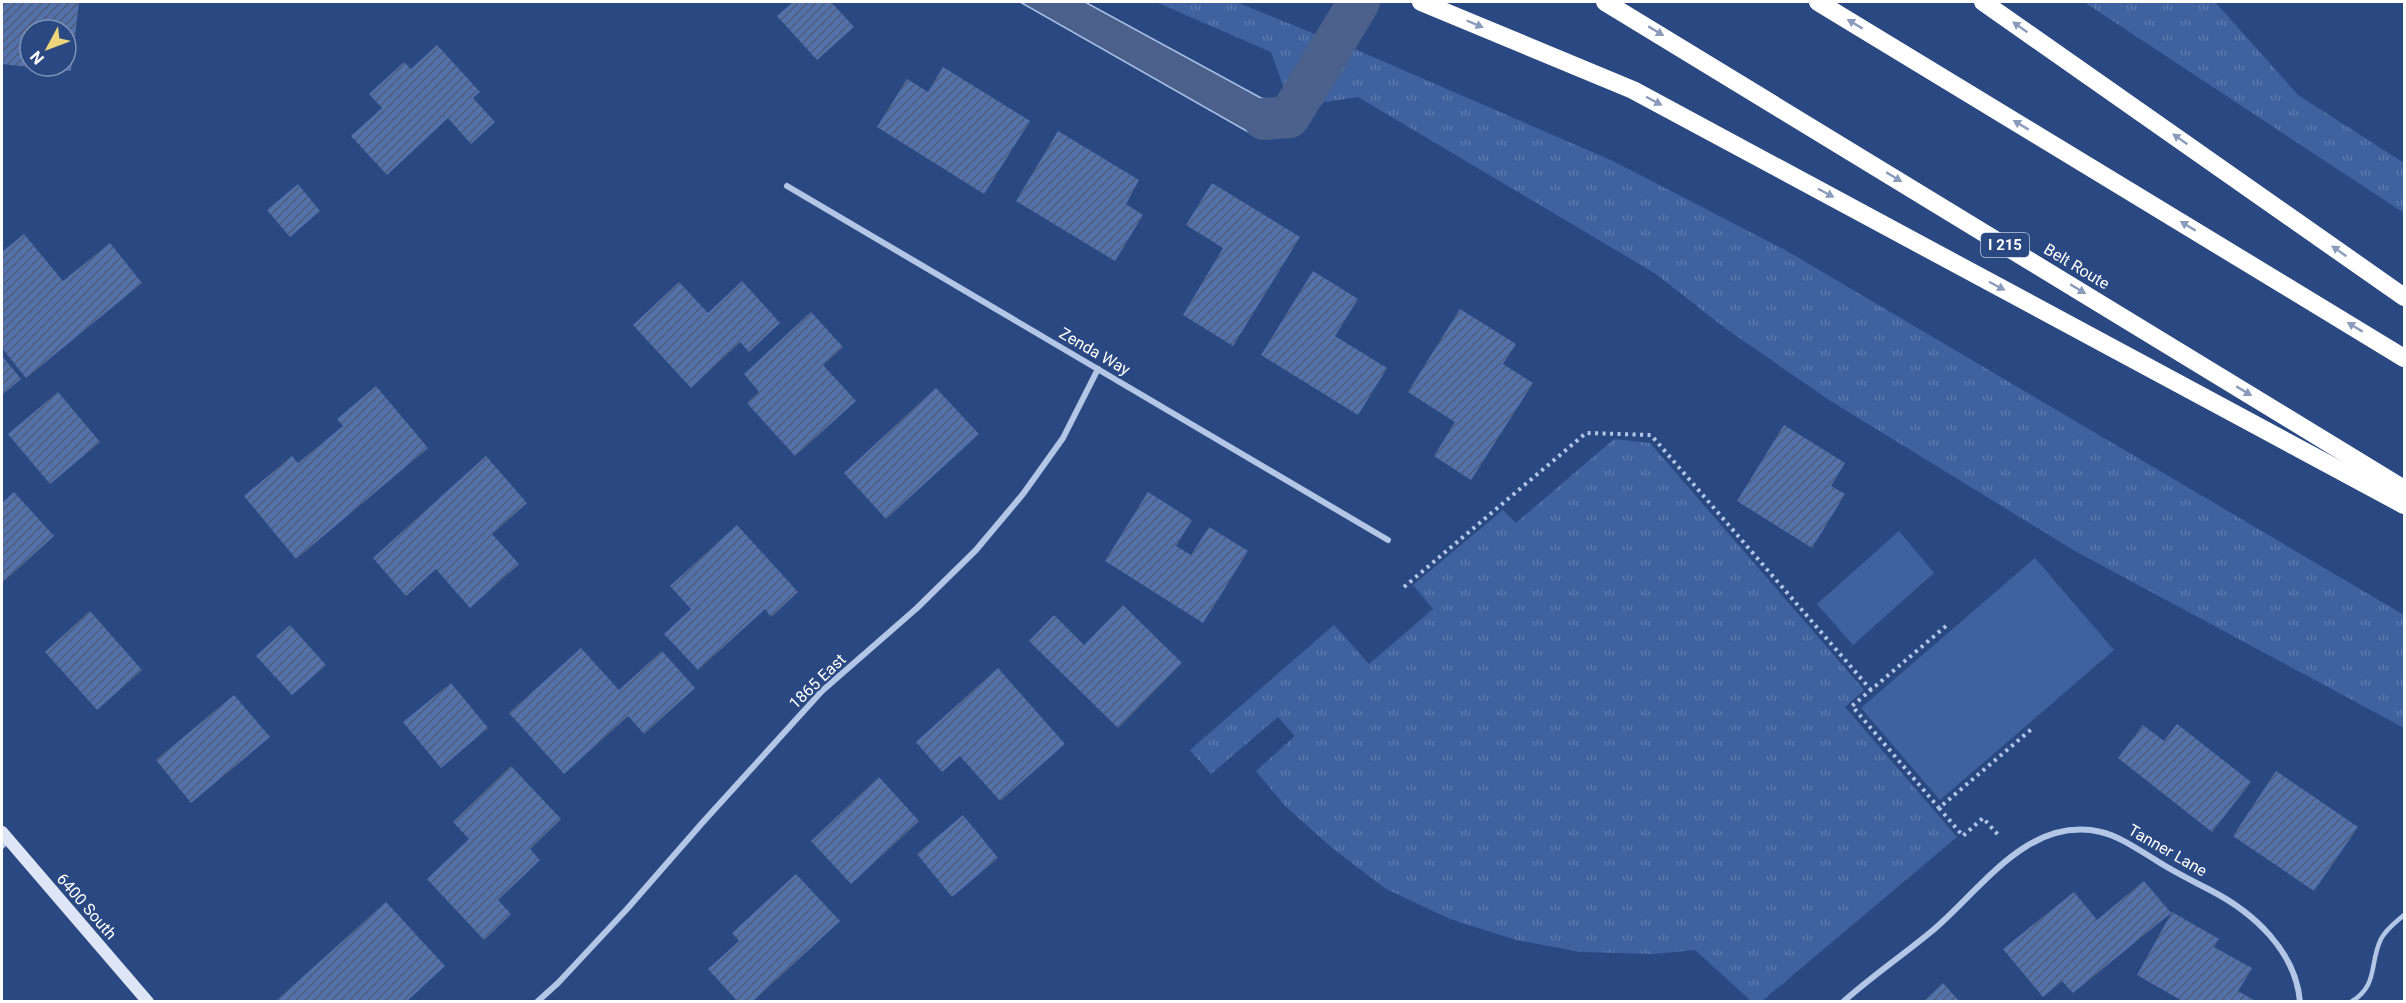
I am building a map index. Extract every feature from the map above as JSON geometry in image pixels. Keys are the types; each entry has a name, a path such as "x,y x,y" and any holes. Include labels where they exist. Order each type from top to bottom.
{"highway":[{"path":"1421,2 1633,90 2404,505"},
{"name":"Belt Route","path":"1605,2 2404,489"},
{"path":"1818,2 2404,358"},
{"path":"1983,2 2404,297"}],"street":[{"name":"Zenda Way","path":"787,186 1388,540"},
{"name":"1865 East","path":"537,1002 558,983 627,909 822,691 917,608 976,550 1023,494 1063,438 1098,369"},
{"name":"Tanner Lane","path":"1843,1002 1935,929 2014,853 2041,838 2063,831 2088,830 2115,836 2180,875 2225,897 2268,933 2292,966 2297,980 2300,1002"},
{"name":"6400 South","path":"4,840 148,1002"}],"lane":[{"path":"2351,1002 2362,994 2369,984 2382,938 2404,915"}],"path":[{"path":"1404,586 1586,433 1651,435 1871,690"},
{"path":"1946,626 1852,706 1963,836 1983,818 2014,853"},
{"path":"1939,808 2034,727"}],"green space":[{"path":"1156,2 1236,2 1315,34 1315,44 1286,94 1271,52"},
{"path":"2084,2 2215,2 2298,95 2404,163 2404,213"},
{"path":"1343,44 1613,161 1787,251 2404,615 2404,728 2075,551 1829,400 1725,328 1656,274 1358,97 1305,105"},
{"path":"1614,439 1650,443 1864,690 1845,707 1957,837 1762,1001 1751,1001 1695,950 1654,954 1581,952 1516,940 1450,919 1386,889 1332,848 1285,806 1256,771 1295,736 1278,717 1211,774 1190,750 1334,625 1369,664 1433,609 1413,585 1503,510 1516,523"},
{"path":"1899,531 1934,573 1853,645 1817,604"},
{"path":"2035,558 2114,650 1940,800 1861,708"}],"shaded area":[{"path":"1020,2 1085,2 1261,98 1284,102 1296,80 1322,102 1297,134 1250,133"}],"building":[{"path":"2,2 79,2 77,18 18,18 18,66 2,64"},
{"path":"793,2 831,2 854,27 817,60 777,16"},
{"path":"437,45 480,92 473,98 495,122 471,144 448,118 387,175 351,136 382,108 369,94 404,62 411,69"},
{"path":"943,67 1030,121 984,194 877,127 907,79 928,92"},
{"path":"1058,131 1139,180 1126,204 1143,215 1115,261 1016,201"},
{"path":"1212,183 1300,237 1233,346 1183,315 1223,248 1186,225"},
{"path":"298,184 320,211 290,237 267,210"},
{"path":"24,234 63,281 110,243 142,283 26,378 2,348 2,252"},
{"path":"1313,271 1358,299 1335,336 1387,368 1358,415 1261,355"},
{"path":"742,281 780,323 749,352 740,342 691,388 633,325 679,282 708,313"},
{"path":"1460,309 1516,344 1503,364 1533,383 1471,480 1434,456 1455,422 1408,392"},
{"path":"811,312 843,347 823,365 856,401 795,456 747,403 759,392 744,374"},
{"path":"2,356 21,379 2,395"},
{"path":"376,386 428,448 296,559 244,496 292,456 298,463 343,426 337,419"},
{"path":"936,388 979,434 886,519 844,473"},
{"path":"58,392 100,442 50,484 8,434"},
{"path":"1784,425 1845,463 1831,486 1845,494 1812,548 1737,501"},
{"path":"486,456 527,503 492,534 519,564 470,608 436,569 406,596 373,558"},
{"path":"14,492 54,536 2,583 2,503"},
{"path":"1148,492 1192,520 1176,546 1191,555 1209,527 1248,551 1203,623 1105,561"},
{"path":"737,525 798,592 771,617 765,609 698,670 664,634 691,609 670,586"},
{"path":"1123,605 1182,663 1118,728 1029,641 1054,615 1084,645"},
{"path":"90,611 142,670 97,710 45,652"},
{"path":"290,625 326,665 292,695 256,656"},
{"path":"581,648 619,690 662,651 695,688 644,734 628,716 564,774 509,713"},
{"path":"998,668 1065,744 1000,801 960,756 942,772 916,742"},
{"path":"451,683 488,728 441,768 403,722"},
{"path":"234,695 270,737 191,803 156,760"},
{"path":"2177,724 2251,782 2212,832 2118,758 2143,725 2164,741"},
{"path":"511,766 561,819 530,849 540,860 498,900 511,914 484,940 427,879 469,839 453,822"},
{"path":"2276,771 2358,827 2314,891 2233,836"},
{"path":"879,777 919,821 851,884 811,841"},
{"path":"963,815 998,858 952,897 917,854"},
{"path":"796,874 840,921 752,1002 738,1002 708,969 739,941 732,933"},
{"path":"2144,881 2171,913 2073,993 2062,981 2043,997 2003,949 2074,892 2097,920"},
{"path":"386,902 445,966 406,1002 279,1002 277,1000"},
{"path":"2172,912 2219,939 2214,947 2252,968 2238,991 2257,1002 2184,1002 2137,975"},
{"path":"1943,983 1960,1002 1923,1002"}],"waterway":[{"path":"1264,119 1289,117 1359,2"}]}
